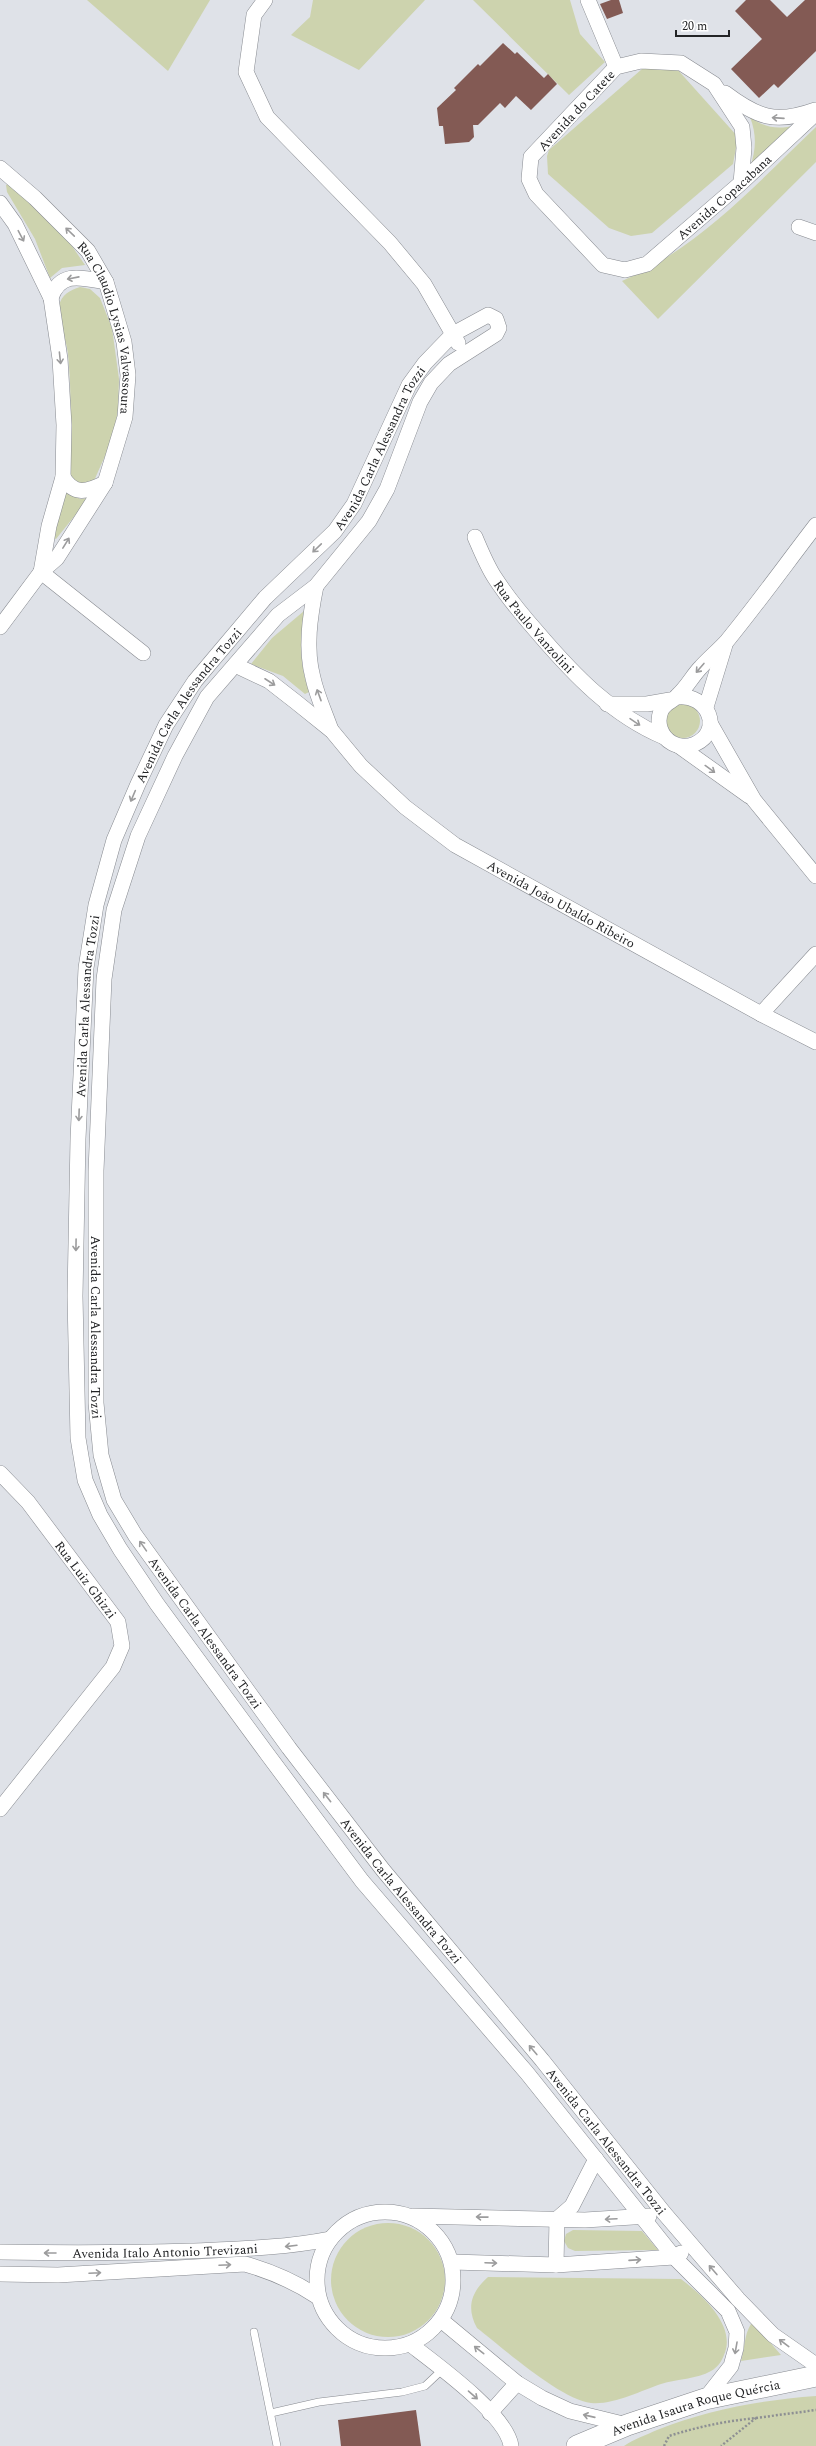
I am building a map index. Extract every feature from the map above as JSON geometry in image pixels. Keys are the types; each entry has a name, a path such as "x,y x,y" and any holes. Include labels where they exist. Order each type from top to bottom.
{"main road":[{"name":"Avenida Isaura Roque Quércia","path":"577,2446 627,2425 705,2399 816,2376"},
{"path":"610,2446 627,2425"}],"street":[{"path":"265,0 254,15 246,72 267,116 394,249 424,284 464,353"},
{"path":"588,0 616,68"},
{"name":"Avenida do Catete","path":"625,270 603,265 536,194 529,179 531,157 616,68 641,61 682,63 714,84 742,127 744,148 742,183"},
{"path":"714,84 758,115 780,119 816,110"},
{"name":"Avenida Copacabana","path":"625,270 646,264 742,183 816,113"},
{"name":"Rua Claudio Lysias Valvassoura","path":"0,168 81,242 106,282 124,342 128,375 125,417 105,483 57,558 41,572 0,627"},
{"name":"Rua Claudio Lysias Valvassoura","path":"0,203 15,224 51,298 60,359 64,425 63,477 49,526 41,572"},
{"path":"799,227 816,233"},
{"path":"51,298 54,287 71,279 78,277 106,282"},
{"name":"Avenida Carla Alessandra Tozzi","path":"705,2399 731,2366 736,2348 737,2332 728,2311 674,2257 527,2073 362,1881 157,1604 100,1515 85,1480 78,1438 75,1296 78,1139 86,968 96,905 114,840 138,784 166,725 195,681 265,598 335,531 354,504 409,385 425,363 453,334 488,315 496,319 499,328 496,334 464,353 449,364 431,383 420,402 387,489 369,521 316,586 278,615 207,697 175,756 138,836 114,910 104,979 96,1170 96,1403 101,1455 114,1500 135,1535 289,1748 383,1870 542,2060 664,2213 738,2299 773,2335 816,2365"},
{"path":"63,477 69,487 75,490 85,490 105,483"},
{"path":"754,800 679,746 664,737 659,722 664,706 674,698 700,668 726,642 816,525"},
{"name":"Rua Paulo Vanzolini","path":"475,537 494,578 515,606 568,668 607,704 642,727 664,737"},
{"path":"41,572 142,653"},
{"name":"Avenida João Ubaldo Ribeiro","path":"316,586 310,619 309,648 312,677 332,731"},
{"path":"726,642 706,707 710,723 754,800 816,876"},
{"name":"Avenida João Ubaldo Ribeiro","path":"235,665 269,681 332,731 361,766 383,787 405,807 455,845 761,1014 816,1042"},
{"path":"607,704 647,704 674,698 694,697 706,707"},
{"path":"679,746 696,744 705,735 710,723"},
{"path":"761,1014 816,954"},
{"name":"Rua Luiz Ghizzi","path":"0,1473 28,1502 118,1622 122,1646 113,1667 0,1809"},
{"path":"557,2218 572,2206 596,2159"},
{"path":"411,2216 430,2228 444,2245 452,2262 454,2285 450,2303 441,2320 427,2334 410,2344 387,2349 364,2346 343,2335 328,2318 318,2297 316,2282 317,2267 322,2252 330,2239 346,2223 366,2214 388,2211 411,2216 557,2218 584,2220 642,2217 664,2213"},
{"path":"556,2265 557,2218"},
{"name":"Avenida Italo Antonio Trevizani","path":"0,2252 145,2252 246,2249 292,2246 330,2239"},
{"path":"452,2262 556,2265 674,2257 693,2247"},
{"path":"0,2274 58,2276 245,2264 284,2277 318,2297"},
{"path":"441,2320 517,2383 542,2398 570,2411 627,2425"},
{"path":"410,2344 443,2369 484,2405 510,2437 511,2446"},
{"path":"490,2414 517,2383"}],"lane":[{"path":"254,2332 277,2446"},
{"path":"271,2413 319,2402 402,2392 425,2386 443,2369"}],"path":[{"path":"664,2446 669,2436 687,2430 722,2422 816,2410"},
{"path":"720,2446 756,2418"}],"green space":[{"path":"87,0 210,0 168,71"},
{"path":"313,0 425,0 359,70 291,35 310,17"},
{"path":"473,0 570,0 580,34 605,62 569,95"},
{"path":"642,69 677,69 738,137 733,164 652,233 631,236 609,228 548,174 547,156 549,150"},
{"path":"750,117 761,124 777,128 796,125 750,168 754,155 755,136"},
{"path":"816,127 816,162 658,319 622,281 650,267 701,233 749,192"},
{"path":"12,183 63,233 85,265 62,268 50,278 35,239 7,192 6,185"},
{"path":"80,287 90,289 100,298 112,328 119,379 118,410 113,438 93,483 80,487 65,473 70,428 70,385 67,349 59,306 64,296 69,291"},
{"path":"66,489 80,499 89,498 56,539 53,538"},
{"path":"304,611 306,614 302,634 302,663 309,692 305,694 283,676 251,664 272,638"},
{"path":"683,704 695,709 700,721 695,733 683,738 671,733 666,721 671,709"},
{"path":"388,2223 410,2228 428,2240 440,2258 445,2280 440,2302 428,2320 410,2332 388,2337 366,2332 348,2320 336,2302 331,2280 336,2258 348,2240 366,2228"},
{"path":"573,2230 642,2231 658,2250 575,2251 568,2248 564,2241 566,2234"},
{"path":"488,2277 681,2279 707,2302 722,2322 726,2333 727,2344 724,2355 721,2362 715,2368 700,2376 667,2382 609,2402 591,2403 578,2399 548,2383 532,2372 477,2328 472,2314 472,2301 478,2288"},
{"path":"751,2324 755,2325 781,2355 741,2361 746,2337"},
{"path":"816,2396 816,2446 624,2446 657,2430 715,2412 755,2403"}],"building":[{"path":"611,0 619,0 623,13 607,19 600,4"},
{"path":"746,0 770,0 787,17 805,0 816,0 816,51 778,88 774,84 759,98 731,69 762,39 735,11"},
{"path":"503,43 515,54 517,52 544,78 548,74 557,84 531,110 516,96 505,108 500,103 478,125 473,125 474,137 469,142 445,144 443,126 439,126 437,108 456,90 454,88 478,64 480,66"},
{"path":"416,2410 421,2446 341,2446 338,2420"}]}
